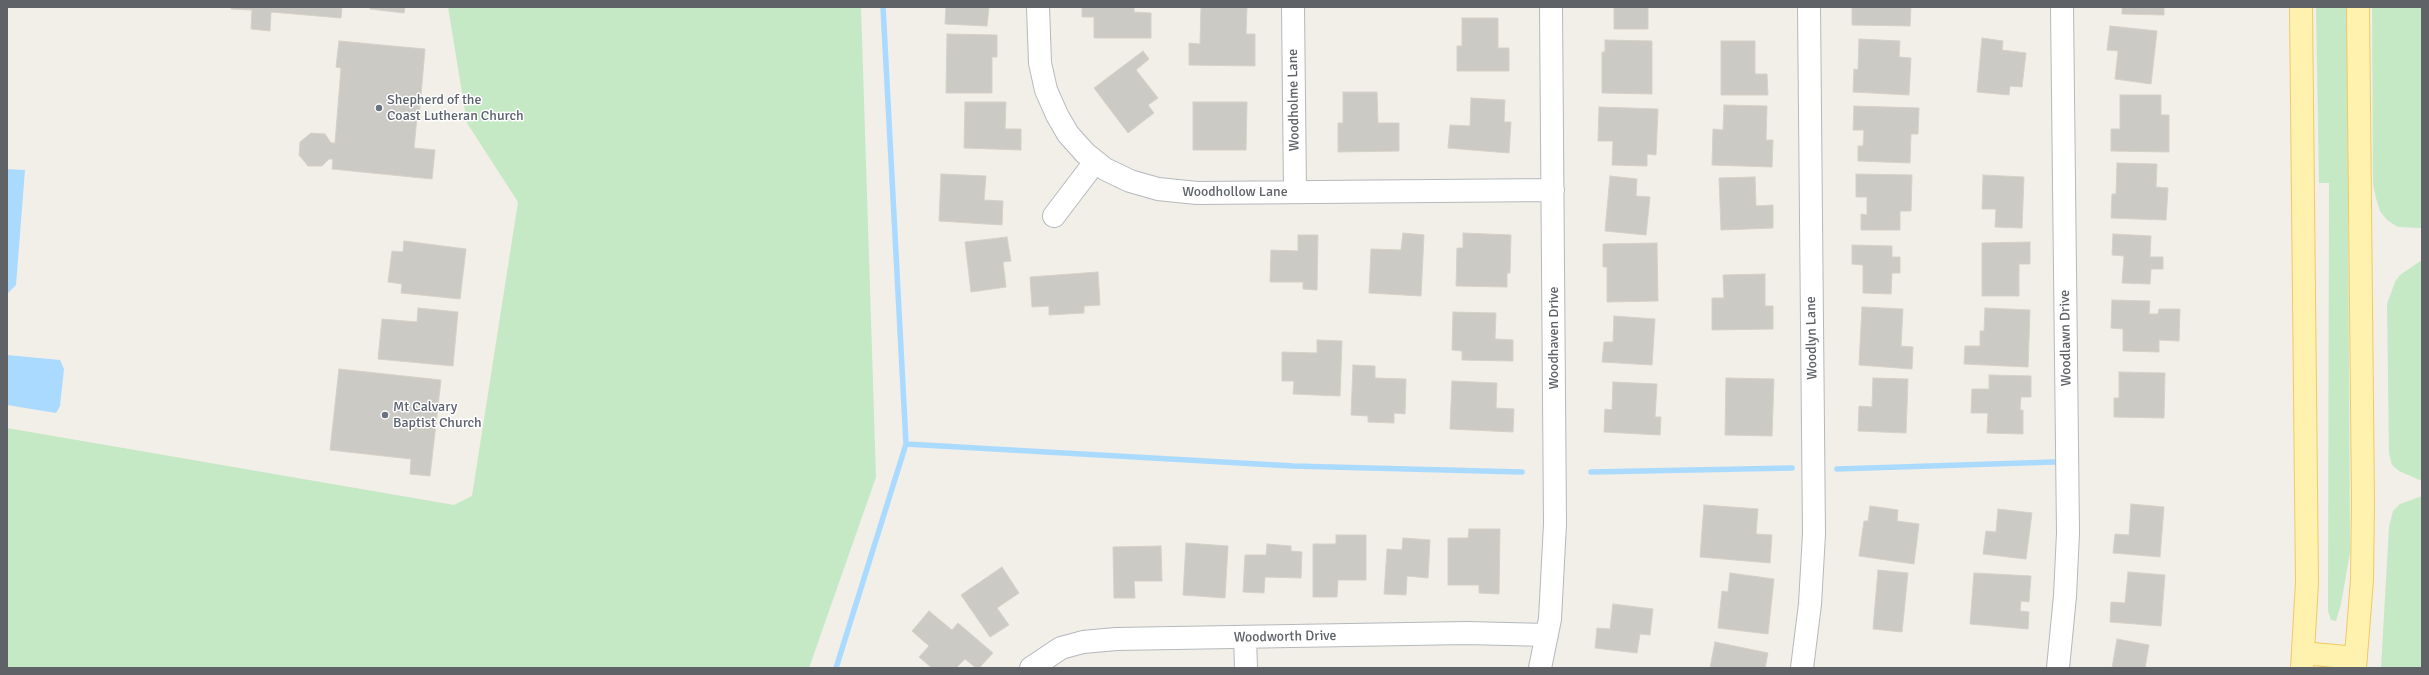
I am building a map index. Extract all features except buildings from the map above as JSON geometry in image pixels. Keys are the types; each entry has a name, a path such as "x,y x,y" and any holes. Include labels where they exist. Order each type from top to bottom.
{"main road":[{"path":"2301,7 2307,527 2307,583 2302,661 2356,663 2362,580 2363,503 2358,7"}],"street":[{"name":"Woodhollow Lane","path":"1038,7 1040,64 1049,98 1068,134 1095,162 1130,181 1171,192 1197,194 1553,190"},
{"name":"Woodholme Lane","path":"1293,7 1295,192"},
{"name":"Woodhaven Drive","path":"1540,668 1547,635 1553,582 1555,524 1551,7"},
{"name":"Woodlyn Lane","path":"1802,668 1810,604 1814,534 1809,7"},
{"name":"Woodlawn Drive","path":"2058,668 2065,596 2068,533 2062,7"},
{"path":"1054,216 1095,162"},
{"name":"Woodworth Drive","path":"1031,668 1054,652 1084,642 1116,639 1245,638 1467,633 1547,635"},
{"path":"1245,638 1246,668"}],"green space":[{"path":"448,7 861,7 876,477 809,668 7,668 7,428 454,505 472,496 518,202 467,123"},
{"path":"2316,7 2347,7 2350,552 2341,604 2336,621 2331,620 2328,611 2329,183 2319,183"},
{"path":"2372,7 2422,7 2422,228 2398,227 2387,220 2380,211 2376,198 2373,184"},
{"path":"2422,260 2422,481 2399,471 2392,465 2389,453 2387,304 2395,282 2400,275"},
{"path":"2422,496 2422,668 2381,668 2389,527 2393,511 2400,504"}],"water":[{"path":"7,169 25,170 16,285 7,294"},
{"path":"7,355 60,360 64,369 60,406 56,413 7,405"}],"waterway":[{"path":"836,668 906,444 883,7"},
{"path":"906,444 1293,466 1522,472"},
{"path":"1837,469 2054,462"},
{"path":"1591,472 1792,468"}],"place":[{"name":"Shepherd of the Coast Lutheran Church","path":"379,108"},
{"name":"Mt Calvary Baptist Church","path":"385,415"}]}
